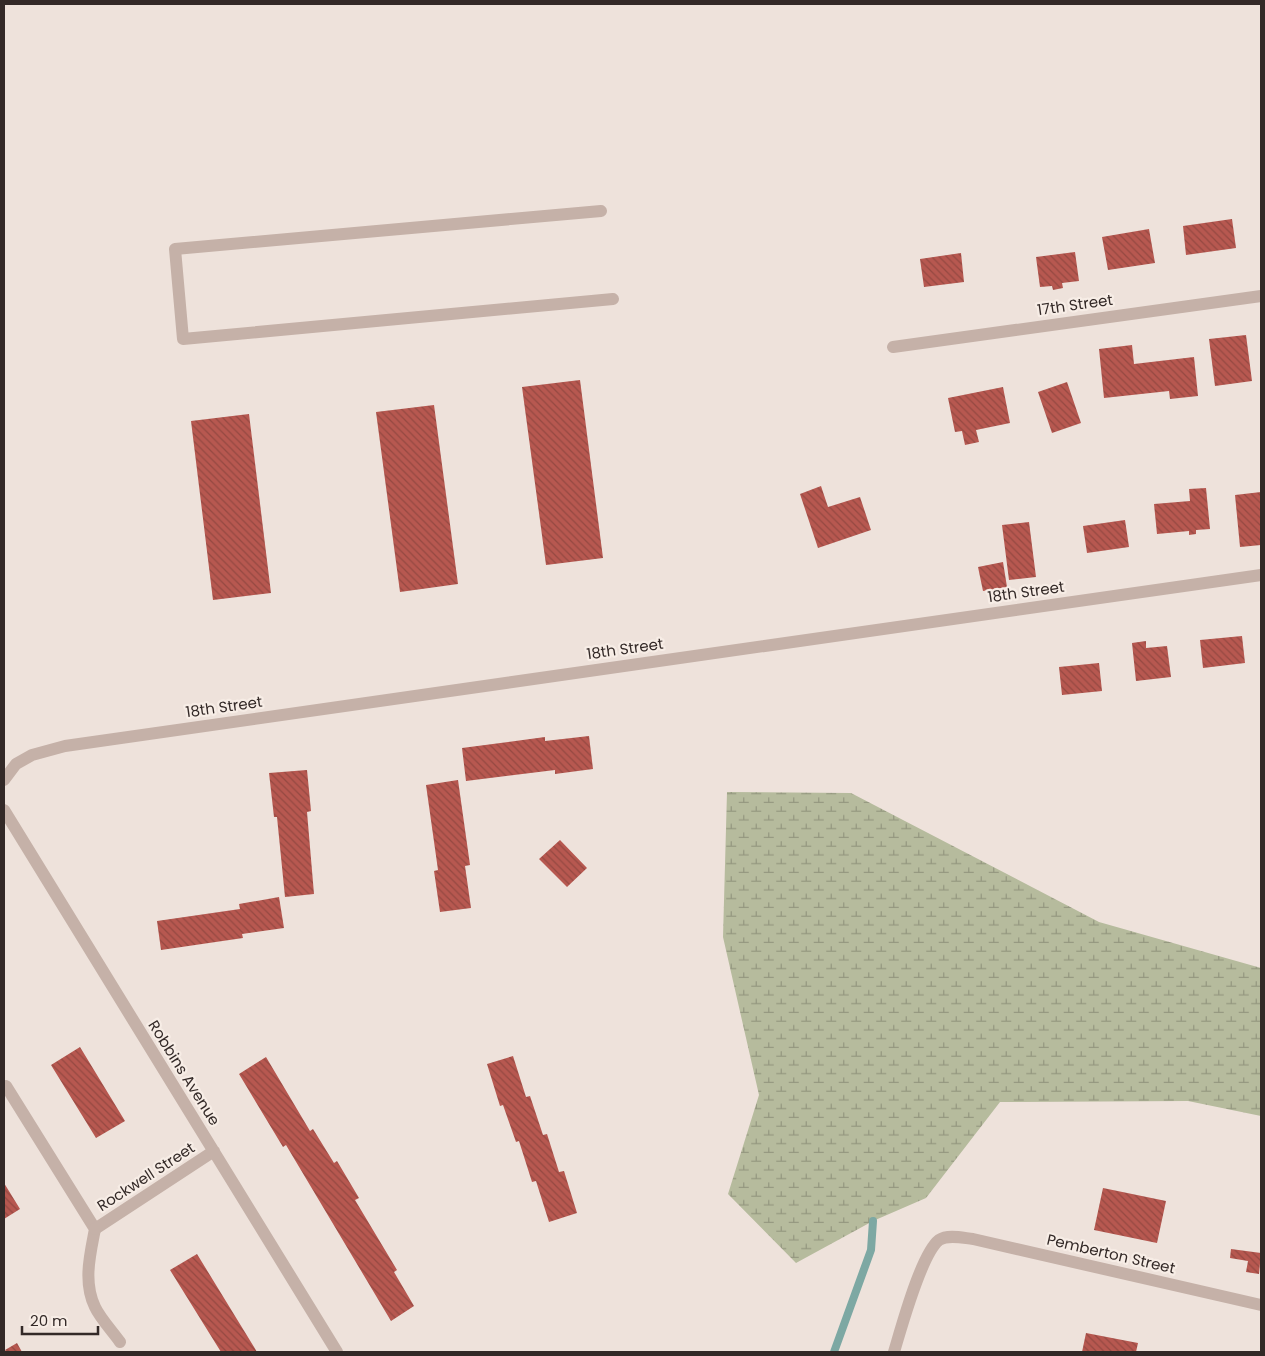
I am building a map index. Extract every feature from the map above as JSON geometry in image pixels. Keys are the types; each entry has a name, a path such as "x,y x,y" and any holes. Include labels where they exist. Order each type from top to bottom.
{"street":[{"path":"601,212 175,249 183,339 613,299"},
{"name":"17th Street","path":"893,347 1261,296"},
{"name":"18th Street","path":"4,780 16,764 32,755 65,746 1261,575"},
{"name":"Robbins Avenue","path":"4,810 338,1352"},
{"path":"6,1086 95,1230 88,1280 95,1307 120,1342"},
{"name":"Rockwell Street","path":"95,1230 214,1151"},
{"name":"Pemberton Street","path":"894,1352 917,1280 928,1254 939,1240 953,1236 1261,1305"}],"green space":[{"path":"727,792 851,793 1099,922 1261,968 1261,1116 1188,1101 1000,1102 926,1198 873,1221 796,1263 728,1194 759,1095 723,937"}],"building":[{"path":"1232,219 1236,248 1186,255 1183,226"},
{"path":"1149,229 1155,263 1108,270 1102,237"},
{"path":"1075,252 1079,281 1062,283 1063,288 1053,290 1052,286 1040,287 1036,257"},
{"path":"961,253 964,282 924,287 920,259"},
{"path":"1246,335 1252,381 1215,386 1209,339"},
{"path":"1132,345 1134,364 1194,357 1198,396 1170,399 1169,391 1104,398 1099,349"},
{"path":"580,380 603,558 546,565 522,387"},
{"path":"1067,382 1081,423 1052,433 1038,392"},
{"path":"1003,387 1010,423 976,430 979,442 965,445 962,431 955,432 948,398"},
{"path":"434,405 458,584 400,592 376,412"},
{"path":"249,414 271,593 213,600 191,421"},
{"path":"821,486 828,507 860,497 871,530 818,548 800,494"},
{"path":"1206,488 1210,529 1196,530 1196,534 1189,535 1189,531 1157,534 1154,504 1190,501 1189,489"},
{"path":"1261,492 1261,545 1240,547 1235,495"},
{"path":"1125,520 1129,547 1087,553 1083,526"},
{"path":"1029,522 1036,577 1009,580 1002,525"},
{"path":"1003,562 1007,587 983,591 978,567"},
{"path":"1242,636 1245,663 1203,668 1200,640"},
{"path":"1146,641 1146,648 1167,646 1171,677 1136,681 1132,643"},
{"path":"1099,663 1102,691 1062,695 1059,667"},
{"path":"589,736 593,769 555,774 555,770 466,781 462,748 545,737 545,741"},
{"path":"307,770 311,811 307,812 314,894 285,897 277,817 274,817 269,773"},
{"path":"458,780 470,865 465,866 471,908 440,912 434,871 438,870 426,785"},
{"path":"560,840 587,868 567,887 539,859"},
{"path":"279,897 284,928 242,934 243,938 161,950 157,921 240,909 239,904"},
{"path":"80,1047 125,1121 96,1138 51,1065"},
{"path":"513,1056 526,1097 530,1096 543,1135 547,1134 559,1172 564,1171 577,1213 549,1222 536,1181 532,1182 519,1141 516,1142 503,1105 500,1106 487,1064"},
{"path":"266,1057 310,1131 313,1129 334,1163 337,1161 359,1198 355,1200 397,1270 394,1272 414,1306 391,1321 286,1145 283,1147 239,1074"},
{"path":"4,1183 20,1209 4,1219"},
{"path":"1103,1188 1166,1201 1157,1243 1094,1230"},
{"path":"1231,1249 1261,1253 1259,1274 1246,1272 1248,1261 1230,1258"},
{"path":"197,1254 257,1352 221,1352 170,1270"},
{"path":"1086,1333 1138,1343 1136,1352 1082,1352"},
{"path":"17,1343 22,1352 6,1352 5,1350"}],"waterway":[{"path":"834,1352 871,1250 873,1221"}]}
